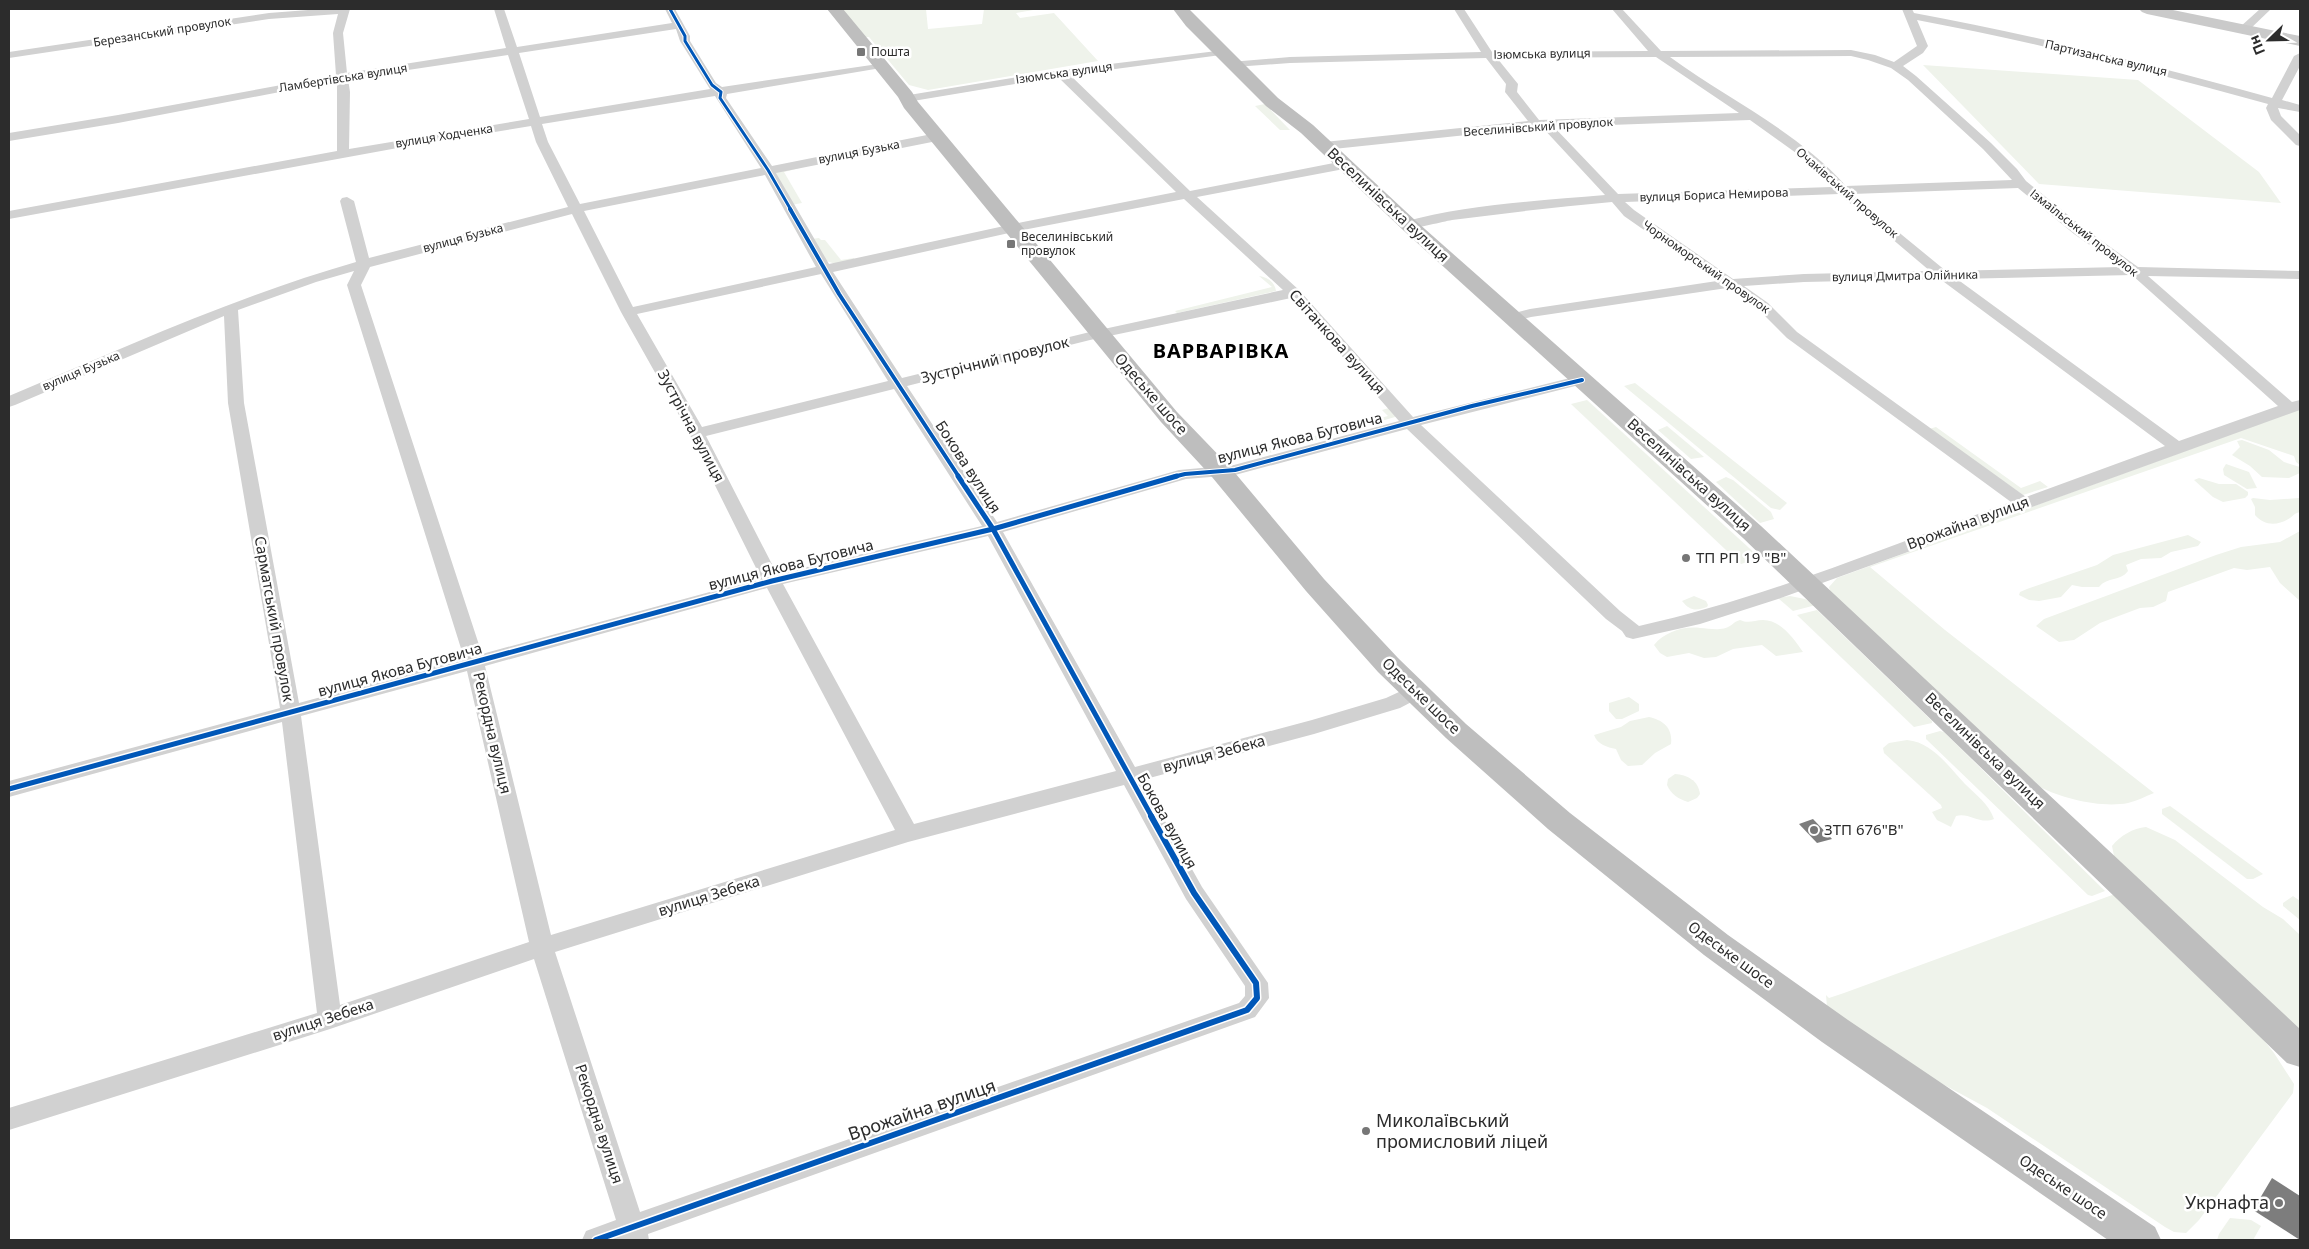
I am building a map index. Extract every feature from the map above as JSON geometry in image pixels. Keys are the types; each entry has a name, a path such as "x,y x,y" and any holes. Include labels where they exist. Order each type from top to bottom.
{"highway":[{"name":"Одеське шосе","path":"835,9 908,98 910,104 937,137 1169,417 1221,472 1321,592 1414,692 1559,821 1716,945 1843,1037 2141,1240"},
{"name":"Веселинівська вулиця","path":"1181,9 1192,23 1272,102 1324,146 1408,225 1686,471 1806,582 2300,1052"}],"street":[{"path":"343,154 344,92 338,56 338,33 345,9"},
{"name":"Березанський провулок","path":"9,55 269,16 345,9"},
{"name":"Зустрічна вулиця","path":"499,9 542,142 628,312 697,433 772,581 908,834"},
{"name":"Бокова вулиця","path":"670,9 685,36 685,41 712,85 720,92 720,98 734,122 768,170 824,269 993,529 1128,777 1194,893 1256,983 1259,992 1256,1002"},
{"name":"Чорноморський провулок","path":"1459,9 1489,55 1512,84 1511,92 1629,213 1775,316 1792,335 2023,503"},
{"name":"Очаківський провулок","path":"1617,9 1657,53 1752,116 1798,150 1844,191 1848,197 1943,275 2176,447"},
{"path":"2147,9 2300,41"},
{"path":"2244,29 2266,9"},
{"path":"1894,57 1914,53 1923,46 1908,12"},
{"name":"Партизанська вулиця","path":"1908,12 2154,69 2300,109"},
{"name":"Ламбертівська вулиця","path":"9,137 341,77 679,25"},
{"name":"Ізюмська вулиця","path":"908,98 1061,72 1228,58 1290,60 1657,53 1851,53 1871,57 1894,57"},
{"path":"2300,56 2272,108 2275,117 2300,142"},
{"name":"Ізмаїльський провулок","path":"1894,57 1912,78 1987,146 2021,184 2135,271 2294,406"},
{"name":"вулиця Ходченка","path":"9,215 343,154 881,65"},
{"name":"Світанкова вулиця","path":"1061,72 1101,114 1294,293 1410,423 1613,615 1630,626 1633,633"},
{"name":"Веселинівський провулок","path":"1324,146 1541,124 1752,116"},
{"name":"вулиця Бузька","path":"9,402 231,308 311,279 576,209 937,137"},
{"path":"628,312 1012,228 1344,165"},
{"name":"вулиця Бориса Немирова","path":"1408,225 1426,220 1532,205 1614,198 2021,184"},
{"path":"347,201 364,264"},
{"name":"Рекордна вулиця","path":"364,264 354,285 475,663 542,947 634,1234"},
{"name":"вулиця Дмитра Олійника","path":"1512,318 1530,313 1730,283 1804,278 2135,271 2300,275"},
{"name":"Зустрічний провулок","path":"697,433 1100,334 1294,293"},
{"name":"Сарматський провулок","path":"231,308 236,403 291,713 330,1019"},
{"name":"вулиця Якова Бутовича","path":"9,789 772,581 993,529 1185,474 1221,472 1582,380"},
{"name":"Врожайна вулиця","path":"1633,633 1693,620 1806,582 2294,406"},
{"name":"вулиця Зебека","path":"9,1119 330,1019 542,947 908,834 1314,728 1393,703 1414,692"},
{"name":"Врожайна вулиця","path":"596,1240 634,1234 1247,1010 1256,1002"}],"shaded area":[{"path":"841,9 926,9 928,29 982,24 984,9 1039,9 1016,13 1020,18 1054,13 1098,61 928,90 909,85 869,37 865,37"},
{"path":"1923,65 2138,80 2259,172 2281,203 2039,184"},
{"path":"1265,104 1290,130 1280,130 1255,106"},
{"path":"798,166 800,168 784,172 802,203 791,205 776,173"},
{"path":"819,238 825,240 841,260 854,258 855,261 836,264 826,261 811,239"},
{"path":"1259,276 1270,280 1276,291 1177,313 1175,311 1272,287"},
{"path":"1635,383 1787,503 1780,510 1771,508 1624,386"},
{"path":"1587,400 1760,558 1741,564 1571,404"},
{"path":"1389,408 1396,415 1395,417 1334,435 1328,432 1388,416 1382,410"},
{"path":"2300,409 2300,465 2296,462 2294,456 2241,438 1870,567 1945,630 2154,793 2138,800 2118,804 2095,803 2071,799 2040,787 1831,594 1829,587 1837,578"},
{"path":"1667,426 1704,457 1691,459 1658,430"},
{"path":"1936,427 2021,488 2040,481 2048,487 2023,495 1929,429"},
{"path":"1322,434 1325,438 1262,455 1258,451"},
{"path":"2242,440 2269,450 2284,462 2300,467 2300,473 2289,478 2262,477 2250,466 2232,455 2240,447 2237,441"},
{"path":"2226,464 2249,472 2257,488 2247,489 2224,475 2223,469"},
{"path":"1726,477 1733,480 1771,512 1774,519 1760,523 1716,482"},
{"path":"2199,478 2219,484 2236,484 2248,492 2248,495 2245,498 2223,502 2213,497 2194,480"},
{"path":"2299,498 2300,512 2285,521 2267,523 2255,515 2255,507 2251,499 2270,500"},
{"path":"2300,531 2300,601 2280,583 2270,567 2247,570 2234,568 2168,592 2166,601 2153,607 2140,608 2100,623 2074,640 2059,642 2036,626 2044,619 2216,555 2241,547 2280,542"},
{"path":"2188,535 2201,542 2198,546 2171,552 2161,558 2141,559 2126,565 2128,571 2125,574 2106,581 2099,587 2072,585 2061,597 2039,601 2029,600 2019,595 2020,592 2027,589 2097,565 2113,555"},
{"path":"1694,596 1706,601 1707,607 1693,609 1682,601"},
{"path":"1790,596 1805,599 1816,605 1793,611 1778,598"},
{"path":"1817,610 1932,723 1914,727 1797,615"},
{"path":"1740,620 1749,622 1763,620 1776,623 1786,631 1803,652 1776,656 1762,645 1733,649 1716,657 1704,658 1689,653 1667,657 1660,653 1654,645 1669,633 1681,629 1724,628"},
{"path":"1629,697 1639,704 1639,711 1622,719 1616,719 1609,711 1609,703"},
{"path":"1649,717 1659,720 1669,729 1671,744 1655,753 1642,765 1628,766 1621,760 1616,749 1600,743 1594,735 1621,727 1630,721"},
{"path":"1940,731 1944,732 2105,891 2092,896 2088,895 1926,739 1926,735"},
{"path":"1907,740 1924,745 1939,756 1986,804 1994,819 1984,821 1961,815 1956,816 1951,827 1937,820 1932,812 1942,808 1941,805 1884,753 1883,748 1889,743"},
{"path":"1675,774 1688,777 1697,785 1700,794 1697,798 1688,802 1673,794 1667,785 1668,779"},
{"path":"2170,806 2263,874 2253,879 2247,879 2162,814 2162,809"},
{"path":"2146,827 2175,840 2263,907 2283,919 2300,935 2300,1036 2120,865 2114,856 2112,846 2127,833"},
{"path":"2115,894 2254,1028 2274,1053 2294,1084 2293,1093 2199,1220 2186,1233 2174,1232 2165,1227 1987,1108 1937,1081 1827,1007 1826,995 1829,998 1844,993"},
{"path":"2293,896 2300,901 2300,920 2283,906 2283,903"},
{"path":"2230,1218 2251,1220 2261,1226 2253,1240 2217,1240"}],"building":[{"name":"ЗТП 676\"В\"","path":"1813,819 1832,839 1817,843 1799,824"},
{"name":"Укрнафта","path":"2272,1178 2300,1196 2300,1240 2253,1210"}],"cycle path":[{"path":"596,1240 1247,1010 1258,995 1256,983 1194,893 993,529 839,294 768,170 720,98 721,92 712,85 685,41 685,36 670,9"},
{"path":"9,789 772,581 993,529 1185,474 1235,470 1472,406 1582,380"}],"place":[{"name":"Пошта","path":"861,52"},
{"name":"Веселинівський провулок","path":"1011,244"},
{"name":"ТП РП 19 \"В\"","path":"1686,558"},
{"name":"ЗТП 676\"В\"","path":"1814,830"},
{"name":"Миколаївський промисловий ліцей","path":"1366,1131"},
{"name":"Укрнафта","path":"2279,1203"}],"district":[{"name":"ВАРВАРІВКА","path":"1221,351"}]}
